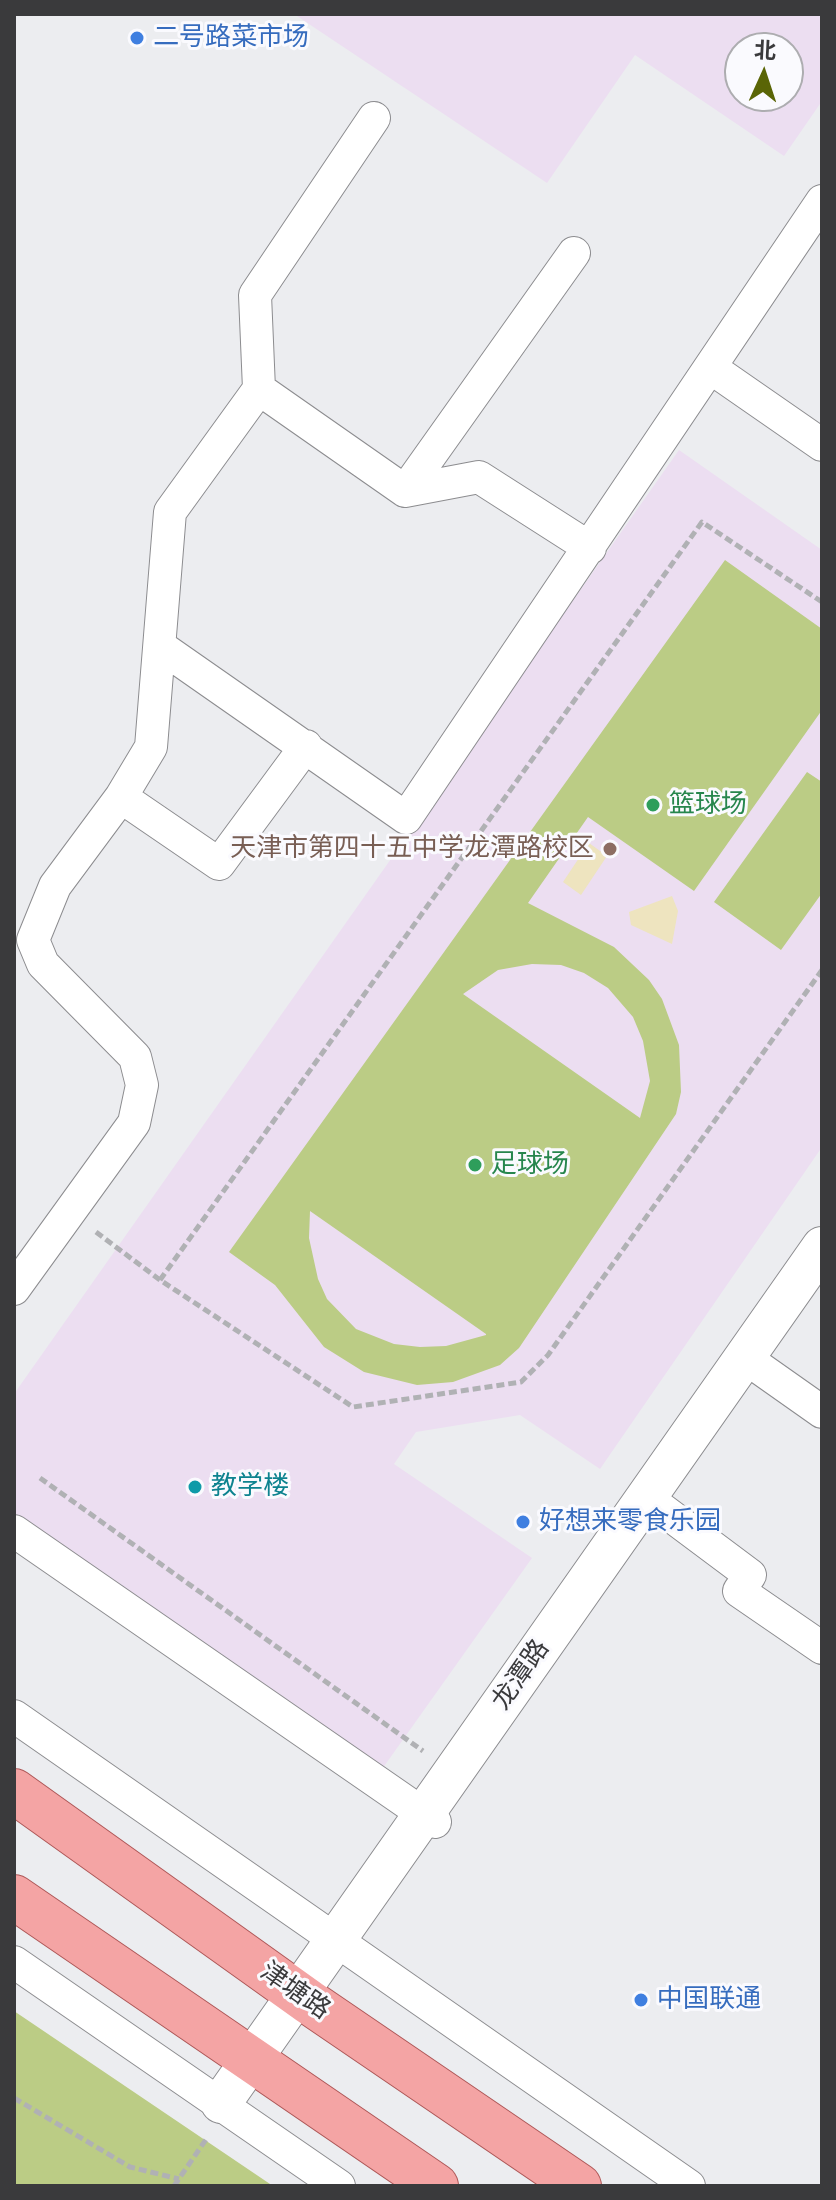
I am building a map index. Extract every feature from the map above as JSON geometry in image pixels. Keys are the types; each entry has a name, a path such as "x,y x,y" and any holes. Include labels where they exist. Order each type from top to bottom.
{"main road":[{"name":"津塘路","path":"14,1791 303,1998 579,2186"},
{"path":"14,1897 436,2186"}],"street":[{"path":"14,1289 134,1123 142,1085 135,1057 43,964 33,940 55,886 121,797 151,747 170,512 259,389 255,295 374,118"},
{"path":"161,647 406,818 822,201"},
{"path":"405,491 574,253"},
{"path":"711,368 822,445"},
{"path":"259,389 405,491 479,477 590,548"},
{"path":"121,797 219,864 306,746"},
{"name":"龙潭路","path":"228,2107 749,1361 822,1247"},
{"name":"龙潭路","path":"749,1361 822,1272"},
{"path":"749,1361 822,1412"},
{"path":"652,1501 750,1575 739,1591 822,1648"},
{"name":"龙潭路","path":"429,1818 452,1773 652,1501"},
{"path":"14,1531 429,1818"},
{"path":"14,1716 689,2186"},
{"path":"14,1962 339,2186"}],"path":[{"path":"160,1280 702,522 822,602"},
{"path":"69,1213 160,1280 353,1407 521,1382 548,1355 822,970"},
{"path":"40,1478 452,1773"},
{"path":"14,2098 130,2167 179,2179"},
{"path":"174,2186 228,2107"}],"shaded area":[{"path":"294,14 822,14 822,101 784,156 635,55 547,183"},
{"name":"天津市第四十五中学龙潭路校区","path":"679,450 822,550 822,1147 600,1469 520,1415 416,1432 394,1464 532,1558 380,1772 14,1513 14,1394"}],"green space":[{"path":"725,560 822,629 822,710 694,891 588,817 528,903 614,947 649,980 662,999 679,1045 681,1092 676,1114 519,1348 500,1365 453,1382 417,1385 364,1372 324,1347 275,1285 229,1252","holes":["532,964 561,965 584,973 608,988 633,1017 643,1041 650,1081 640,1118 463,994 498,970","310,1211 486,1334 486,1335 446,1346 420,1347 394,1344 356,1329 327,1299 318,1279 309,1238"]},
{"name":"篮球场","path":"807,772 822,782 822,893 781,950 714,902"},
{"path":"14,2011 273,2186 14,2186"}],"sand":[{"path":"589,843 607,856 581,895 563,882"},
{"path":"672,896 678,911 672,944 631,925 629,912"}],"place":[{"name":"二号路菜市场","path":"137,38"},
{"name":"篮球场","path":"653,805"},
{"name":"天津市第四十五中学龙潭路校区","path":"610,849"},
{"name":"足球场","path":"475,1165"},
{"name":"教学楼","path":"195,1487"},
{"name":"好想来零食乐园","path":"523,1522"},
{"name":"中国联通","path":"641,2000"}]}
